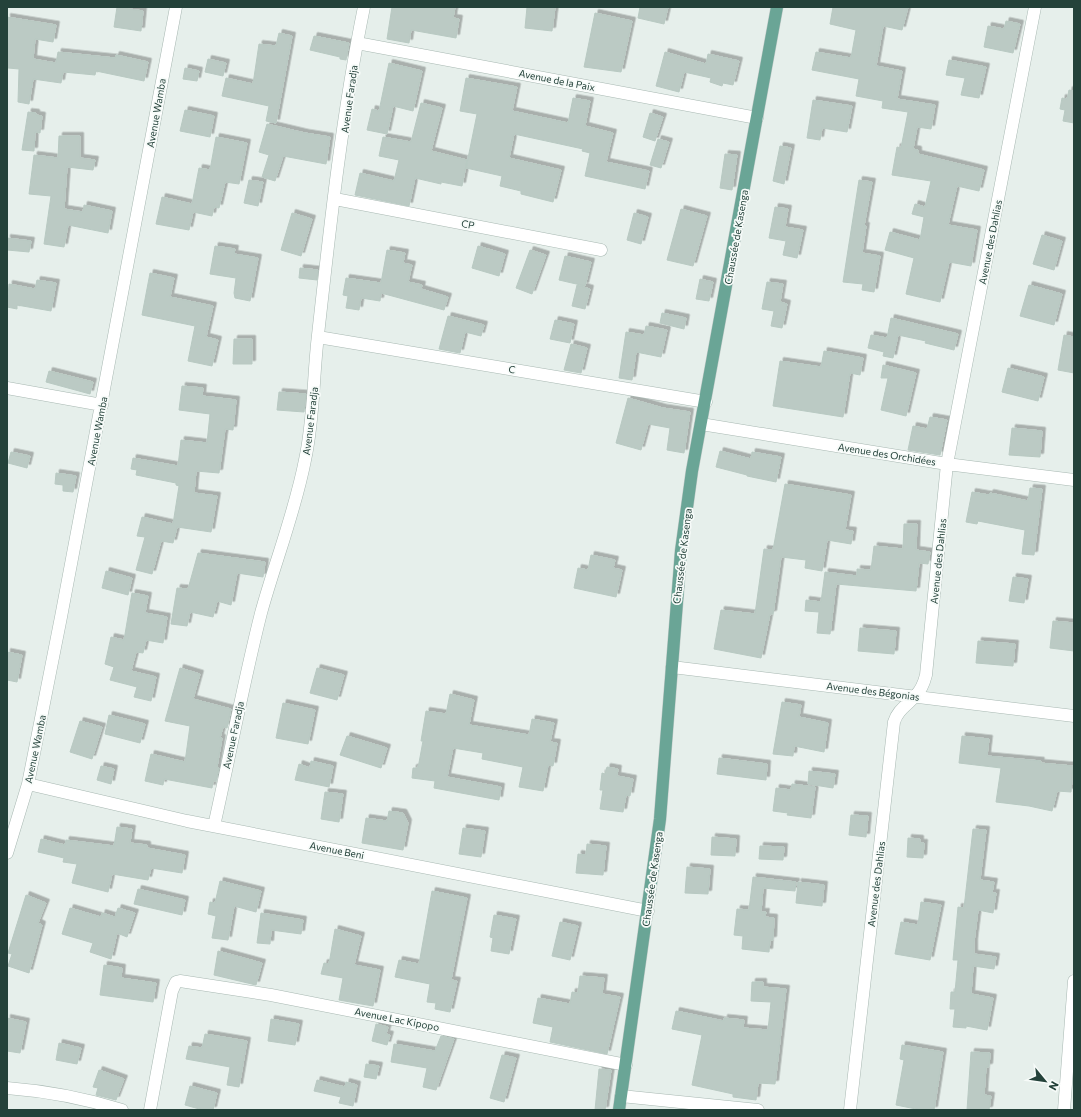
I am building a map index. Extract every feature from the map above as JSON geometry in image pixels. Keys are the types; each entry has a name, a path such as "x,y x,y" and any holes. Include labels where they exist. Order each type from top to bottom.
{"main road":[{"name":"Chaussée de Kasenga","path":"619,1110 660,819 681,551 701,424 758,118 777,7"}],"street":[{"name":"Avenue Wamba","path":"7,851 28,784 102,405 176,7"},
{"name":"Avenue Faradja","path":"214,826 248,662 305,461 311,428 318,337 334,199 357,43 364,7"},
{"name":"Avenue des Dahlias","path":"850,1110 894,722 899,711 916,696 926,675 947,464 1035,7"},
{"name":"Avenue de la Paix","path":"357,43 758,118"},
{"name":"CP","path":"334,199 601,250"},
{"name":"C","path":"318,337 706,402"},
{"path":"7,388 102,405"},
{"name":"Avenue des Orchidées","path":"701,424 947,464 1074,480"},
{"name":"Avenue des Bégonias","path":"672,667 1074,716"},
{"name":"Avenue Beni","path":"28,784 214,826 648,911"},
{"name":"Avenue Lac Kipopo","path":"150,1110 172,990 176,982 180,981 271,996 626,1064"},
{"path":"1064,1110 1074,981"},
{"path":"7,1088 36,1090 75,1097 122,1110"},
{"path":"622,1096 758,1110"}],"building":[{"path":"117,7 143,11 141,31 114,27"},
{"path":"392,7 455,7 453,18 459,19 456,38 411,30 409,43 387,39"},
{"path":"527,7 555,7 552,31 525,28"},
{"path":"640,7 668,7 664,24 638,18"},
{"path":"833,7 908,7 902,30 883,26 876,66 902,71 897,99 935,105 931,129 917,127 913,149 918,150 918,154 984,170 979,191 957,186 948,225 977,230 971,266 949,262 940,302 906,294 914,258 885,250 890,232 920,240 924,217 912,214 915,204 925,207 931,181 892,175 897,147 901,148 908,112 882,108 883,101 856,96 859,79 812,70 816,52 851,58 856,30 830,24"},
{"path":"595,13 632,21 621,72 584,67"},
{"path":"7,17 56,25 53,42 35,39 33,59 56,63 58,52 115,58 116,55 148,62 144,81 96,71 95,75 63,72 61,83 33,79 29,104 18,102 19,69 8,68"},
{"path":"1006,21 1020,24 1013,53 984,47 988,26 1004,29"},
{"path":"279,33 292,36 276,123 266,121 269,106 222,96 226,78 253,84 259,44 276,46"},
{"path":"314,36 349,43 346,60 340,59 340,57 310,50"},
{"path":"665,52 706,64 708,54 739,61 733,85 723,83 722,86 710,82 711,78 684,72 679,92 656,86"},
{"path":"208,59 226,63 223,76 205,72"},
{"path":"949,60 986,67 979,98 961,95 965,78 946,75"},
{"path":"389,63 422,71 413,111 393,106 387,134 367,130 372,109 379,111"},
{"path":"185,68 199,71 197,81 183,79"},
{"path":"466,78 517,87 512,111 568,123 573,98 590,101 585,126 613,133 606,162 649,171 645,189 585,176 590,153 582,151 583,149 514,134 509,158 561,170 553,202 521,194 521,191 500,186 502,176 466,168 477,114 460,111"},
{"path":"1069,90 1074,91 1074,123 1063,121 1065,110 1060,109 1062,98 1067,99"},
{"path":"813,100 852,106 847,132 822,128 820,140 807,138"},
{"path":"421,103 442,108 431,151 467,160 462,186 441,182 441,184 415,178 409,206 355,195 360,173 394,181 399,160 379,156 383,137 411,142"},
{"path":"185,110 214,116 210,137 180,131"},
{"path":"28,112 36,113 36,115 42,116 40,133 35,132 34,151 22,150"},
{"path":"650,113 663,117 655,141 643,137"},
{"path":"267,124 330,137 326,164 283,156 275,181 262,177 269,155 259,152"},
{"path":"59,136 80,136 80,158 95,160 93,170 67,167 64,209 83,212 84,205 112,211 108,233 68,225 64,247 44,244 51,196 29,194 34,155 58,158"},
{"path":"216,137 247,143 239,184 225,182 219,208 214,207 212,216 193,212 189,230 156,224 162,197 192,204 199,168 210,170"},
{"path":"658,139 669,142 661,168 650,165"},
{"path":"780,146 791,148 784,184 773,181"},
{"path":"725,154 737,155 732,190 720,188"},
{"path":"249,180 263,182 258,206 244,203"},
{"path":"859,180 872,182 864,226 866,226 862,253 880,256 874,292 862,290 863,284 843,282"},
{"path":"775,207 788,209 785,227 803,230 797,258 783,255 786,241 769,238"},
{"path":"681,209 707,216 693,266 667,260"},
{"path":"292,213 312,219 301,256 281,250"},
{"path":"634,213 648,217 641,244 627,240"},
{"path":"1042,235 1062,241 1054,270 1033,264"},
{"path":"7,238 31,241 29,252 7,250"},
{"path":"215,246 235,249 234,254 258,258 250,301 235,298 234,293 236,278 210,274"},
{"path":"478,246 505,254 499,276 472,268"},
{"path":"387,250 405,253 403,263 412,265 408,282 422,285 421,289 448,297 444,310 381,293 380,301 361,298 359,310 346,308 348,296 343,295 346,278 381,283"},
{"path":"530,250 546,255 532,294 516,288"},
{"path":"565,256 591,262 585,286 559,280"},
{"path":"300,268 318,270 317,280 299,278"},
{"path":"150,273 174,278 170,297 213,306 206,337 218,340 212,366 188,361 195,326 142,315"},
{"path":"700,279 713,282 709,301 696,299"},
{"path":"37,280 56,283 51,311 17,305 17,309 7,307 9,284 35,289"},
{"path":"767,282 783,284 780,302 787,304 782,328 771,326 774,311 762,309"},
{"path":"577,285 590,289 585,309 572,306"},
{"path":"1029,285 1062,294 1054,325 1020,316"},
{"path":"662,313 686,318 684,329 660,323"},
{"path":"448,316 484,325 481,336 465,332 460,353 439,349"},
{"path":"891,318 958,334 954,350 925,343 926,341 898,335 893,358 883,356 884,352 868,348 871,335 887,338"},
{"path":"555,320 574,324 570,343 550,339"},
{"path":"646,326 667,330 661,357 636,352 632,380 619,378 626,332 644,335"},
{"path":"1064,335 1074,337 1074,373 1058,370"},
{"path":"234,339 252,339 252,364 233,364"},
{"path":"571,344 587,348 581,373 564,370"},
{"path":"824,351 863,358 860,375 850,373 843,417 773,406 780,361 821,367"},
{"path":"883,365 916,373 906,416 881,410 888,378 881,378"},
{"path":"1008,368 1044,377 1038,401 1002,392"},
{"path":"49,371 93,382 90,394 46,382"},
{"path":"182,386 203,388 202,396 236,400 233,430 225,429 219,473 196,471 194,493 217,496 211,532 177,527 173,543 161,541 152,574 136,570 145,537 137,536 142,517 173,524 179,486 176,485 176,483 136,475 137,470 131,469 133,458 178,466 181,440 207,443 210,414 179,410"},
{"path":"279,392 306,394 304,412 277,410"},
{"path":"628,398 663,408 690,412 684,453 667,450 670,428 648,424 641,450 616,443"},
{"path":"930,417 947,420 940,455 908,450 913,426 927,429"},
{"path":"1012,428 1042,431 1040,457 1009,455"},
{"path":"720,451 751,459 752,452 781,457 776,482 747,476 716,467"},
{"path":"11,452 30,456 27,468 8,463"},
{"path":"56,473 76,476 73,492 63,491 63,485 55,484"},
{"path":"785,484 851,495 845,530 853,531 851,544 827,540 822,571 805,568 806,560 781,557 773,614 770,614 761,658 714,649 721,610 755,614 764,549 773,550"},
{"path":"1030,488 1042,489 1034,555 1022,554 1025,530 978,521 977,524 966,522 972,492 989,495 990,493 1028,501"},
{"path":"904,524 917,524 916,550 930,552 928,564 919,563 916,591 836,584 830,634 817,633 819,612 805,611 806,600 821,602 825,572 857,576 857,569 871,570 874,546 903,549"},
{"path":"198,553 265,562 263,577 237,573 231,605 217,601 213,617 190,612 187,626 171,624 177,588 188,589"},
{"path":"591,555 615,560 613,568 622,570 616,597 574,588 578,568 588,570"},
{"path":"106,571 132,578 128,595 102,588"},
{"path":"1013,577 1028,579 1024,603 1009,601"},
{"path":"132,593 148,596 145,613 167,617 163,643 146,640 143,653 136,652 131,671 156,677 151,701 134,697 137,687 110,680 114,667 105,664 111,637 124,640"},
{"path":"1053,621 1074,623 1074,651 1050,648"},
{"path":"860,628 896,631 894,654 858,651"},
{"path":"978,641 1015,644 1013,666 976,663"},
{"path":"7,652 22,655 17,682 7,680"},
{"path":"180,668 200,674 193,699 231,709 227,728 223,727 220,738 222,738 217,767 219,768 216,781 213,781 212,788 164,779 163,785 145,781 151,754 185,762 190,726 165,721"},
{"path":"317,668 344,675 337,700 310,693"},
{"path":"450,694 474,700 469,725 529,735 532,719 554,723 550,742 557,743 553,766 548,765 543,791 519,787 523,767 482,759 483,753 453,748 447,777 501,787 499,800 434,788 435,781 412,778 413,768 418,768 426,711 446,714"},
{"path":"782,702 801,705 799,717 828,723 824,752 794,746 793,756 773,754"},
{"path":"283,703 315,710 308,744 276,738"},
{"path":"109,715 145,724 140,743 105,734"},
{"path":"80,721 102,727 92,759 70,752"},
{"path":"347,736 387,748 381,768 340,755"},
{"path":"962,736 989,739 987,756 1041,761 1040,763 1073,766 1071,792 1057,791 1052,811 1029,806 996,802 1001,768 959,763"},
{"path":"719,758 767,764 766,780 717,774"},
{"path":"311,761 333,766 329,787 295,780 299,764 310,768"},
{"path":"101,766 114,769 111,784 97,780"},
{"path":"607,767 618,769 617,776 633,779 630,796 626,795 623,812 600,809 603,790 600,790 602,773 605,774"},
{"path":"809,771 835,774 833,788 808,784"},
{"path":"792,784 815,787 811,818 787,815 788,813 773,811 776,788 791,790"},
{"path":"325,792 343,794 339,822 321,819"},
{"path":"389,811 403,813 408,823 403,850 362,843 366,818 387,821"},
{"path":"851,815 868,816 866,837 849,835"},
{"path":"117,827 132,829 130,843 147,845 147,848 185,855 182,873 151,868 148,880 112,874 108,892 72,883 77,864 63,862 64,858 38,852 41,839 65,845 66,840 114,846"},
{"path":"463,828 485,831 481,857 459,854"},
{"path":"973,829 986,830 980,880 994,882 992,893 996,893 993,913 978,910 974,942 974,954 996,957 994,969 973,966 971,994 993,998 987,1030 966,1026 966,1028 953,1027 955,1009 950,1009 951,992 955,992 958,960 953,960 958,907 964,908"},
{"path":"712,837 736,839 735,856 711,855"},
{"path":"908,838 920,839 920,843 924,843 923,858 907,857"},
{"path":"587,844 606,846 603,875 576,873 578,854 586,855"},
{"path":"760,846 784,847 783,860 759,859"},
{"path":"687,867 710,869 708,894 685,893"},
{"path":"753,877 796,882 795,891 763,888 761,912 766,912 765,917 774,918 773,940 770,940 769,952 742,949 743,936 734,935 737,909 749,910"},
{"path":"220,881 261,891 256,912 234,906 228,940 212,938 216,916 208,914 210,902 215,903"},
{"path":"798,882 824,885 822,906 796,903"},
{"path":"138,889 185,900 182,915 134,904"},
{"path":"432,891 467,898 451,980 457,981 450,1012 435,1009 436,1003 427,1002 430,984 395,977 399,960 419,964"},
{"path":"26,895 46,903 38,923 42,925 29,973 8,966 12,954 8,953"},
{"path":"921,902 941,905 930,960 895,954 901,922 918,925"},
{"path":"70,908 101,917 102,913 115,917 118,908 135,913 127,937 117,933 111,959 90,952 93,943 62,934"},
{"path":"261,913 303,920 301,934 271,930 270,944 257,943"},
{"path":"494,915 516,919 509,954 491,951 493,938 490,937"},
{"path":"560,922 578,926 570,960 552,956"},
{"path":"335,929 361,936 354,965 380,970 373,1006 339,1000 343,978 321,974 324,963 329,964"},
{"path":"218,951 262,963 256,985 214,975"},
{"path":"104,965 122,968 121,978 156,983 153,1002 100,995"},
{"path":"580,976 604,978 602,994 620,997 607,1054 550,1042 553,1027 533,1023 538,998 570,1004 572,992 578,993"},
{"path":"752,982 763,982 763,987 786,989 775,1084 758,1083 756,1100 733,1097 733,1094 692,1085 702,1035 672,1029 676,1011 724,1021 724,1018 744,1020 743,1028 768,1030 771,1002 751,1001"},
{"path":"7,1018 26,1022 20,1053 7,1051"},
{"path":"271,1019 299,1024 295,1045 268,1041"},
{"path":"376,1024 388,1027 386,1034 390,1035 387,1045 372,1041"},
{"path":"205,1034 247,1041 239,1087 227,1085 230,1067 186,1059 189,1046 202,1048"},
{"path":"441,1036 454,1039 436,1090 423,1087 427,1068 391,1062 394,1044 435,1051"},
{"path":"59,1043 81,1048 77,1064 56,1060"},
{"path":"902,1045 943,1052 934,1110 921,1110 896,1105 904,1060 900,1059"},
{"path":"971,1052 990,1053 989,1067 986,1067 984,1095 991,1096 989,1110 967,1110"},
{"path":"502,1055 516,1058 504,1102 490,1098"},
{"path":"366,1064 379,1066 376,1079 364,1077"},
{"path":"599,1069 611,1070 605,1110 595,1110"},
{"path":"99,1070 124,1079 116,1100 96,1095 98,1088 93,1087"},
{"path":"317,1080 345,1087 346,1082 357,1085 353,1106 339,1103 341,1097 314,1091"},
{"path":"190,1086 217,1093 213,1110 203,1110 185,1105"}]}
